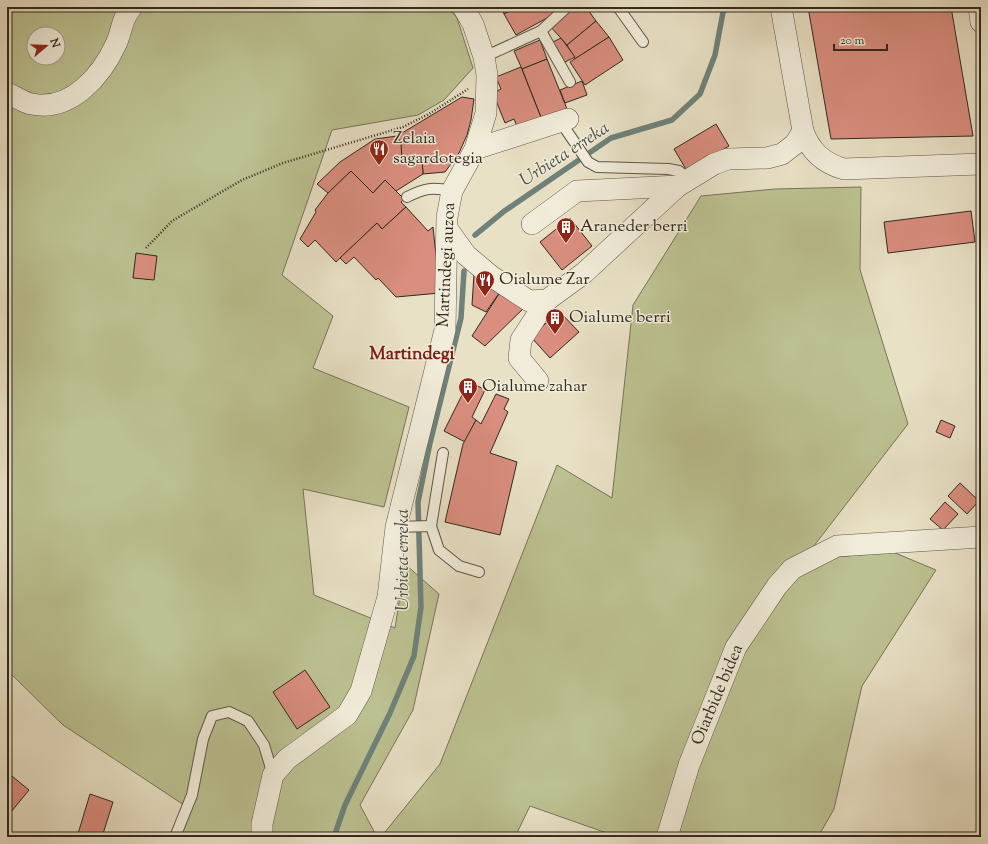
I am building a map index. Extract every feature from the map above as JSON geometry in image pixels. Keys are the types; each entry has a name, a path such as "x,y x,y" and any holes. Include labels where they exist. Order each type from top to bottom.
{"street":[{"path":"7,93 32,104 55,104 80,93 97,76 116,43 126,13 132,7"},
{"name":"Martindegi auzoa","path":"262,837 262,824 273,775 287,759 347,715 361,691 388,597 445,330 448,230 447,217 452,191 476,149 486,113 486,66 473,24 463,7"},
{"path":"781,7 803,130 806,140 818,156 834,167 844,169 981,164"},
{"path":"978,7 981,22"},
{"path":"476,149 564,120"},
{"path":"538,381 519,358 521,340 547,300 584,272 683,183 714,164 728,159 767,158 782,154 795,144 803,130"},
{"path":"532,224 577,191 683,183"},
{"path":"448,230 466,255 491,276 529,300 547,300"},
{"name":"Oiarbide bidea","path":"667,837 688,765 736,647 777,586 792,569 837,546 981,538"}],"lane":[{"path":"486,66 540,31 567,7"},
{"path":"618,7 643,42"},
{"path":"540,31 570,82"},
{"path":"564,120 588,162 597,167 668,169 679,172 683,183"},
{"path":"407,197 423,189 437,188 452,191"},
{"path":"443,453 429,526 440,550 459,566 479,572"},
{"path":"403,527 429,526"},
{"name":"Martindegi auzoa","path":"175,837 192,795 203,739 212,716 229,712 248,721 264,745 273,775"}],"path":[{"path":"146,248 176,218 242,180 283,164 403,127 429,114 486,66"}],"green space":[{"path":"7,7 448,7 457,18 473,68 444,100 418,115 332,130 282,275 333,316 313,368 409,407 384,507 303,489 314,595 395,628 405,564 439,594 413,710 360,805 377,837 181,837 187,807 63,725 7,670"},
{"path":"861,187 860,270 908,424 813,547 834,557 893,552 936,570 862,686 834,809 818,837 618,837 530,806 515,837 381,837 440,764 557,465 612,498 633,305 701,196 775,189"}],"building":[{"path":"501,7 517,7 504,14"},
{"path":"517,7 553,7 556,13 516,35 504,14"},
{"path":"572,7 586,7 596,21 567,45 550,26"},
{"path":"808,7 951,7 973,136 831,139"},
{"path":"596,21 609,37 575,59 567,45"},
{"path":"609,37 623,60 585,85 570,62"},
{"path":"561,38 575,57 561,64 553,42"},
{"path":"540,40 547,59 522,69 514,51"},
{"path":"547,59 569,114 544,125 522,69"},
{"path":"521,67 544,125 520,134 514,119 505,123 493,93 501,89 496,77"},
{"path":"582,81 587,95 565,103 560,90"},
{"path":"462,97 474,99 467,135 459,153 445,172 423,174 422,159 402,159 401,144 397,136"},
{"path":"716,124 729,146 687,171 674,149"},
{"name":"Zelaia sagardotegia","path":"397,136 401,144 402,159 422,159 423,174 396,191 385,180 373,193 351,171 328,193 317,184 340,162 375,139"},
{"path":"351,171 373,193 385,180 404,199 401,202 406,207 382,229 377,223 336,262 315,240 308,247 300,239 316,212 315,210 328,193"},
{"path":"406,207 428,231 433,227 440,293 396,297 378,278 376,280 354,257 346,264 340,258 377,223 382,229"},
{"path":"971,211 975,242 888,253 884,222"},
{"name":"Araneder berri","path":"570,218 592,246 562,270 540,242"},
{"path":"136,253 157,256 154,280 133,278"},
{"name":"Oialume Zar","path":"474,274 502,289 486,312 472,305"},
{"path":"502,289 527,305 485,346 472,336"},
{"name":"Oialume berri","path":"559,311 579,332 550,358 531,337"},
{"name":"Oialume zahar","path":"469,381 485,390 472,417 476,420 465,442 444,431"},
{"path":"496,394 509,399 504,409 508,412 490,453 517,462 500,535 445,522 463,444 476,420 481,424"},
{"path":"941,420 955,426 950,438 936,432"},
{"path":"960,483 979,501 967,514 948,496"},
{"path":"945,502 958,514 943,530 930,519"},
{"path":"305,670 330,707 297,729 273,692"},
{"path":"7,772 29,790 7,817"},
{"path":"90,794 113,802 102,837 77,837"}],"waterway":[{"name":"Urbieta erreka","path":"475,235 503,212 611,138 672,120 700,94 715,55 724,7"},
{"name":"Urbieta erreka","path":"334,837 345,805 390,713 414,656 421,607 418,502 430,443 461,318 464,271"}],"place":[{"name":"Zelaia sagardotegia","path":"379,166"},
{"name":"Araneder berri","path":"566,244"},
{"name":"Oialume Zar","path":"485,297"},
{"name":"Oialume berri","path":"555,335"},
{"name":"Oialume zahar","path":"468,404"}],"district":[{"name":"Martindegi","path":"412,355"}]}
